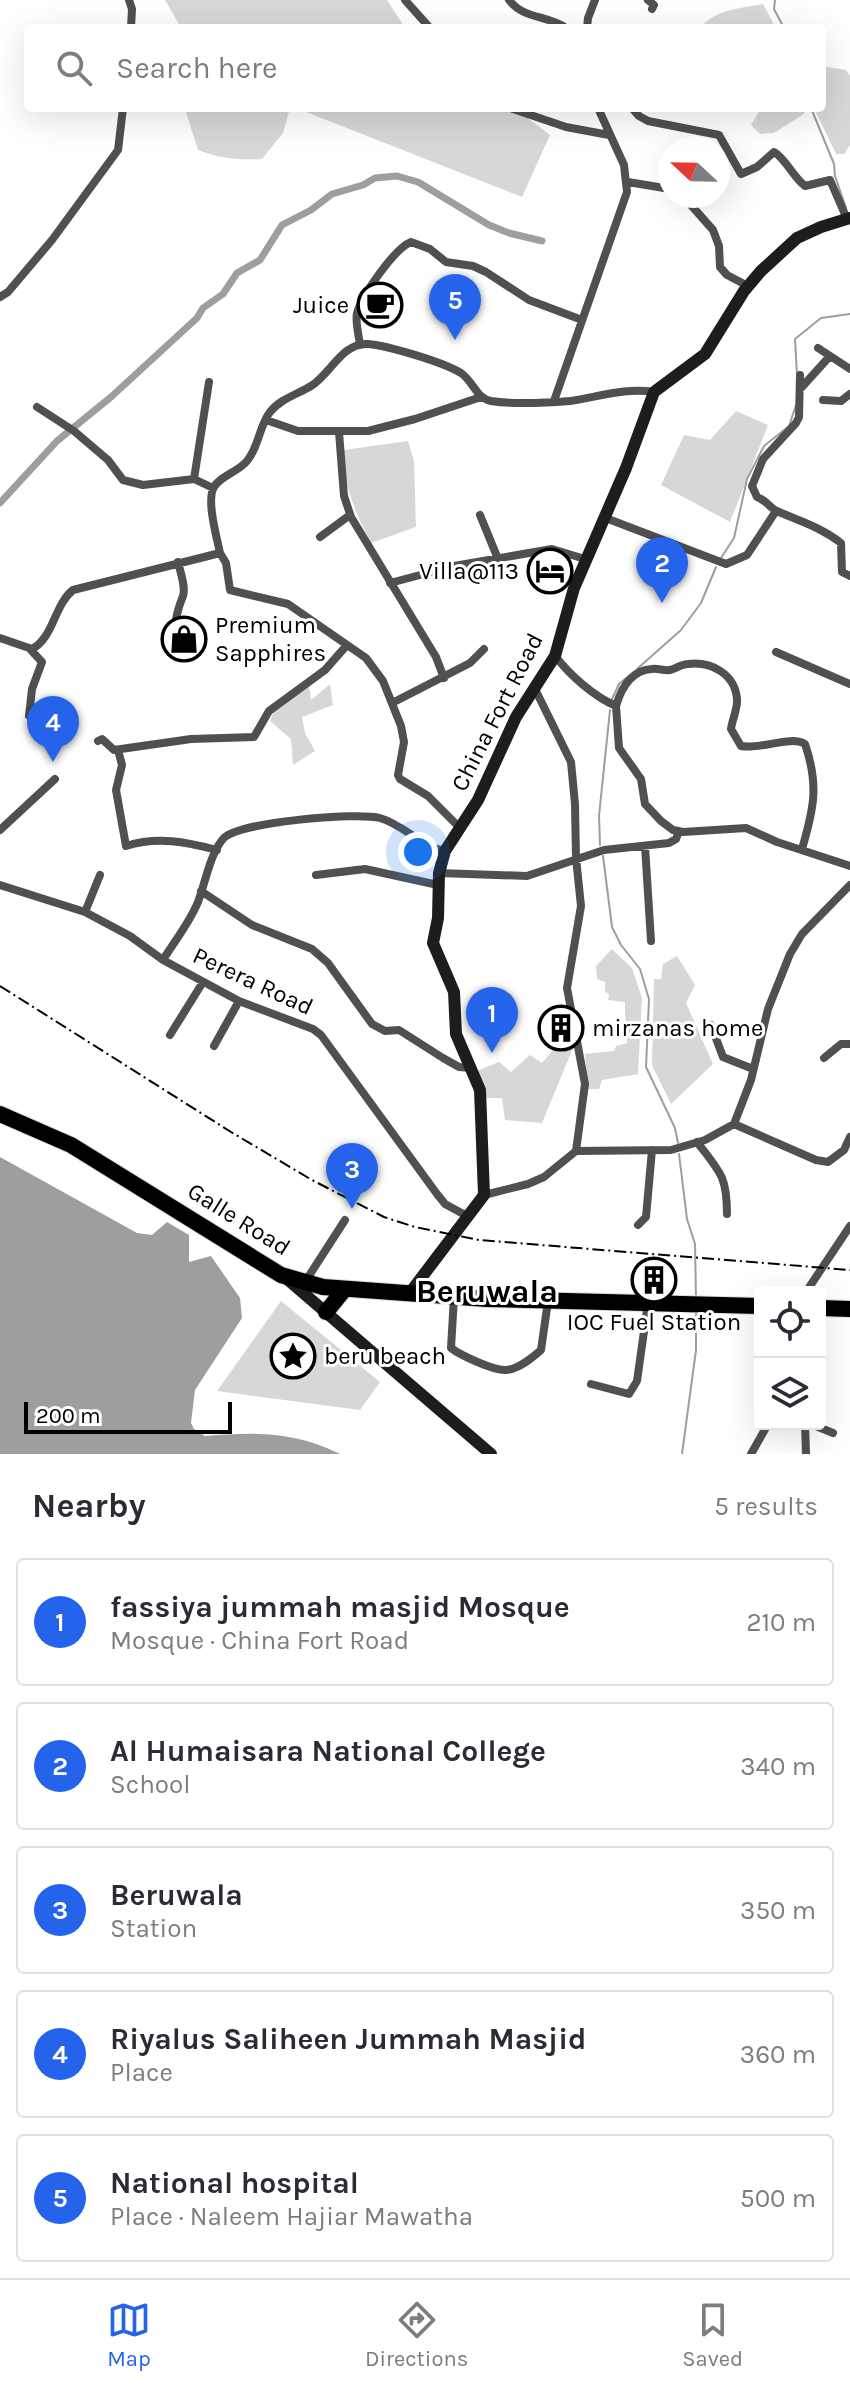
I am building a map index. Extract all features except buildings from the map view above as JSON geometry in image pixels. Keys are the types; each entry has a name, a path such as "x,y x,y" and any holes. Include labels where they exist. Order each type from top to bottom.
{"highway":[{"name":"Galle Road","path":"0,1114 71,1145 281,1275 305,1282 344,1290 454,1297 754,1306"},
{"path":"326,1312 344,1290"},
{"path":"826,1308 850,1309"}],"street":[{"path":"129,0 131,24"},
{"path":"405,0 426,24"},
{"path":"509,0 521,13 560,24"},
{"path":"587,24 595,0"},
{"path":"0,297 8,292 52,240 118,150 123,112"},
{"path":"522,112 566,127 609,135"},
{"path":"554,401 627,192 624,165 600,112"},
{"path":"266,420 298,431 368,431 481,397 501,401 554,401 638,390 654,392 705,354 748,286 797,238 848,219 830,180 805,186 774,152 757,167 741,174 719,135 648,121 636,112"},
{"path":"628,182 658,187"},
{"path":"694,208 713,230 719,246 720,267 727,275 748,286"},
{"path":"360,345 357,314 371,286 402,246 411,242 430,249 446,262 473,266 529,300 582,320"},
{"path":"461,829 428,796 400,779 398,775 404,742 394,702 366,658 288,604 230,590 212,506 213,488 251,456 266,420 277,405 316,383 338,360 360,345 367,344 457,371 467,378 481,397"},
{"path":"818,348 850,369"},
{"path":"801,388 830,356"},
{"path":"800,375 796,423 763,459 752,486 757,497 768,502 776,511 818,527 841,543 842,572 850,576"},
{"path":"194,479 209,382"},
{"name":"China Fort Road","path":"484,1195 480,1090 456,1034 454,992 433,943 438,918 438,879 445,851 478,800 516,717 555,656 585,559 626,468 654,392"},
{"path":"823,400 841,401 850,394"},
{"path":"37,407 72,429 108,460 123,480 143,485 194,479 213,488"},
{"path":"339,432 344,496 350,515 436,657 444,678"},
{"path":"603,517 726,564 747,555 776,511"},
{"path":"320,537 350,515"},
{"path":"480,515 498,559"},
{"path":"390,583 454,566 552,549 585,559"},
{"path":"30,649 37,647 44,639 62,602 73,590 220,553"},
{"path":"178,562 184,594 176,612 175,627 180,649"},
{"path":"0,638 30,649 42,662 32,689 29,716 45,722 59,736"},
{"path":"98,741 102,739 118,750 191,739 254,737 269,711 325,670 347,645"},
{"path":"394,702 470,663 484,649"},
{"path":"776,652 850,684"},
{"path":"555,656 564,668 606,702 616,706"},
{"path":"802,849 815,801 814,773 805,744 797,740 741,746 731,729 738,702 733,686 715,667 685,664 669,671 649,668 622,687 616,706 619,748 641,779 645,804 661,821 679,831 746,828 777,842 850,866"},
{"path":"534,687 571,762 575,804 581,906 567,988 585,1084 576,1151"},
{"path":"118,750 122,780 116,790 126,846 175,840 217,850"},
{"path":"0,830 55,779"},
{"path":"163,960 195,908 221,840 231,832 325,818 367,817 384,820 424,845 445,851"},
{"path":"316,875 375,870 438,879 527,876 604,850 669,843 676,839 679,831"},
{"path":"645,846 651,941"},
{"path":"85,912 100,875"},
{"name":"Perera Road","path":"0,885 85,912 130,936 163,960 239,1001 313,1029 321,1035 445,1204 467,1216"},
{"path":"409,1294 484,1195 536,1181 576,1151 671,1150 725,1131 734,1124 753,1069 768,1009 790,954 802,934 850,885"},
{"path":"201,891 252,925 312,949 328,963 372,1024 385,1031 399,1030 459,1067 471,1068"},
{"path":"170,1035 203,982"},
{"path":"214,1046 239,1001"},
{"path":"711,1025 723,1057 753,1069"},
{"path":"824,1058 841,1044 850,1044"},
{"path":"734,1124 816,1160 828,1162 844,1150 850,1137"},
{"path":"697,1142 722,1176 727,1188 727,1214"},
{"path":"638,1225 646,1217 652,1150"},
{"path":"305,1282 345,1220"},
{"path":"810,1286 850,1226"},
{"path":"281,1275 491,1454"},
{"path":"454,1297 451,1348 477,1361 506,1370 527,1362 541,1350 548,1301"},
{"path":"591,1384 629,1394 637,1381 648,1303"},
{"path":"751,1454 765,1430"},
{"path":"805,1430 806,1454"},
{"path":"826,1430 833,1433"}],"shaded area":[{"path":"165,0 387,0 403,24 179,24"},
{"path":"763,4 774,24 704,24 713,17"},
{"path":"826,67 846,70 850,76 850,145 844,154 836,154 816,112 826,112"},
{"path":"186,112 289,112 283,133 262,159 222,157 198,150"},
{"path":"306,112 519,112 550,135 522,197"},
{"path":"759,112 804,112 774,133 760,134 751,125"},
{"path":"736,411 768,425 730,522 661,485 684,435 710,440"},
{"path":"408,441 414,461 416,527 371,543 351,498 344,450"},
{"path":"330,684 333,705 302,717 305,733 315,751 293,765 291,739 270,721 274,711 309,686 311,700"},
{"path":"612,949 632,968 642,998 638,1074 602,1080 599,1089 588,1089 585,1054 614,1051 616,1046 627,1043 625,1002 608,1000 605,982 597,979 596,966"},
{"path":"677,956 695,985 686,1003 713,1064 671,1104 652,1065 654,979 661,979 663,964"},
{"path":"557,1045 573,1048 542,1123 505,1120 502,1098 487,1098 477,1071 499,1062 511,1072 530,1055 542,1063"},
{"path":"0,1157 137,1233 152,1235 167,1222 189,1235 189,1262 211,1256 240,1298 242,1318 195,1390 191,1423 194,1429 205,1436 257,1434 290,1437 340,1454 0,1454"},
{"path":"281,1301 380,1382 360,1410 217,1391"}],"waterway":[{"path":"775,0 774,9 782,24"},
{"path":"813,112 834,164 846,208"},
{"path":"0,503 57,441 111,397 197,318 203,308 223,294 237,273 260,260 282,225 311,210 332,194 375,178 397,176 418,182 489,225 542,241"},
{"path":"797,375 795,339 821,318 850,314"},
{"path":"721,558 734,538 747,479 764,446 789,426 796,405"},
{"path":"637,669 681,630 701,603 716,567"},
{"path":"612,699 619,684 626,678"},
{"path":"600,845 599,816 610,710"},
{"path":"603,856 612,927 621,945 640,969 649,999 646,1067 675,1128 678,1143"},
{"path":"679,1154 687,1219 695,1244 696,1298"},
{"path":"682,1454 696,1350 696,1312"}],"railway":[{"path":"0,986 231,1132 312,1180 384,1217 415,1227 479,1240 850,1270"}],"place":[{"name":"Juice","path":"380,305"},
{"name":"National hospital","path":"455,340"},
{"name":"Villa@113","path":"550,571"},
{"name":"Al Humaisara National College","path":"662,603"},
{"name":"Premium Sapphires","path":"184,639"},
{"name":"Riyalus Saliheen Jummah Masjid","path":"53,762"},
{"name":"mirzanas home","path":"561,1028"},
{"name":"fassiya jummah masjid Mosque","path":"492,1053"},
{"name":"Beruwala","path":"352,1209"},
{"name":"IOC Fuel Station","path":"654,1280"},
{"name":"beru beach","path":"293,1356"}],"district":[{"name":"Beruwala","path":"487,1291"}]}
